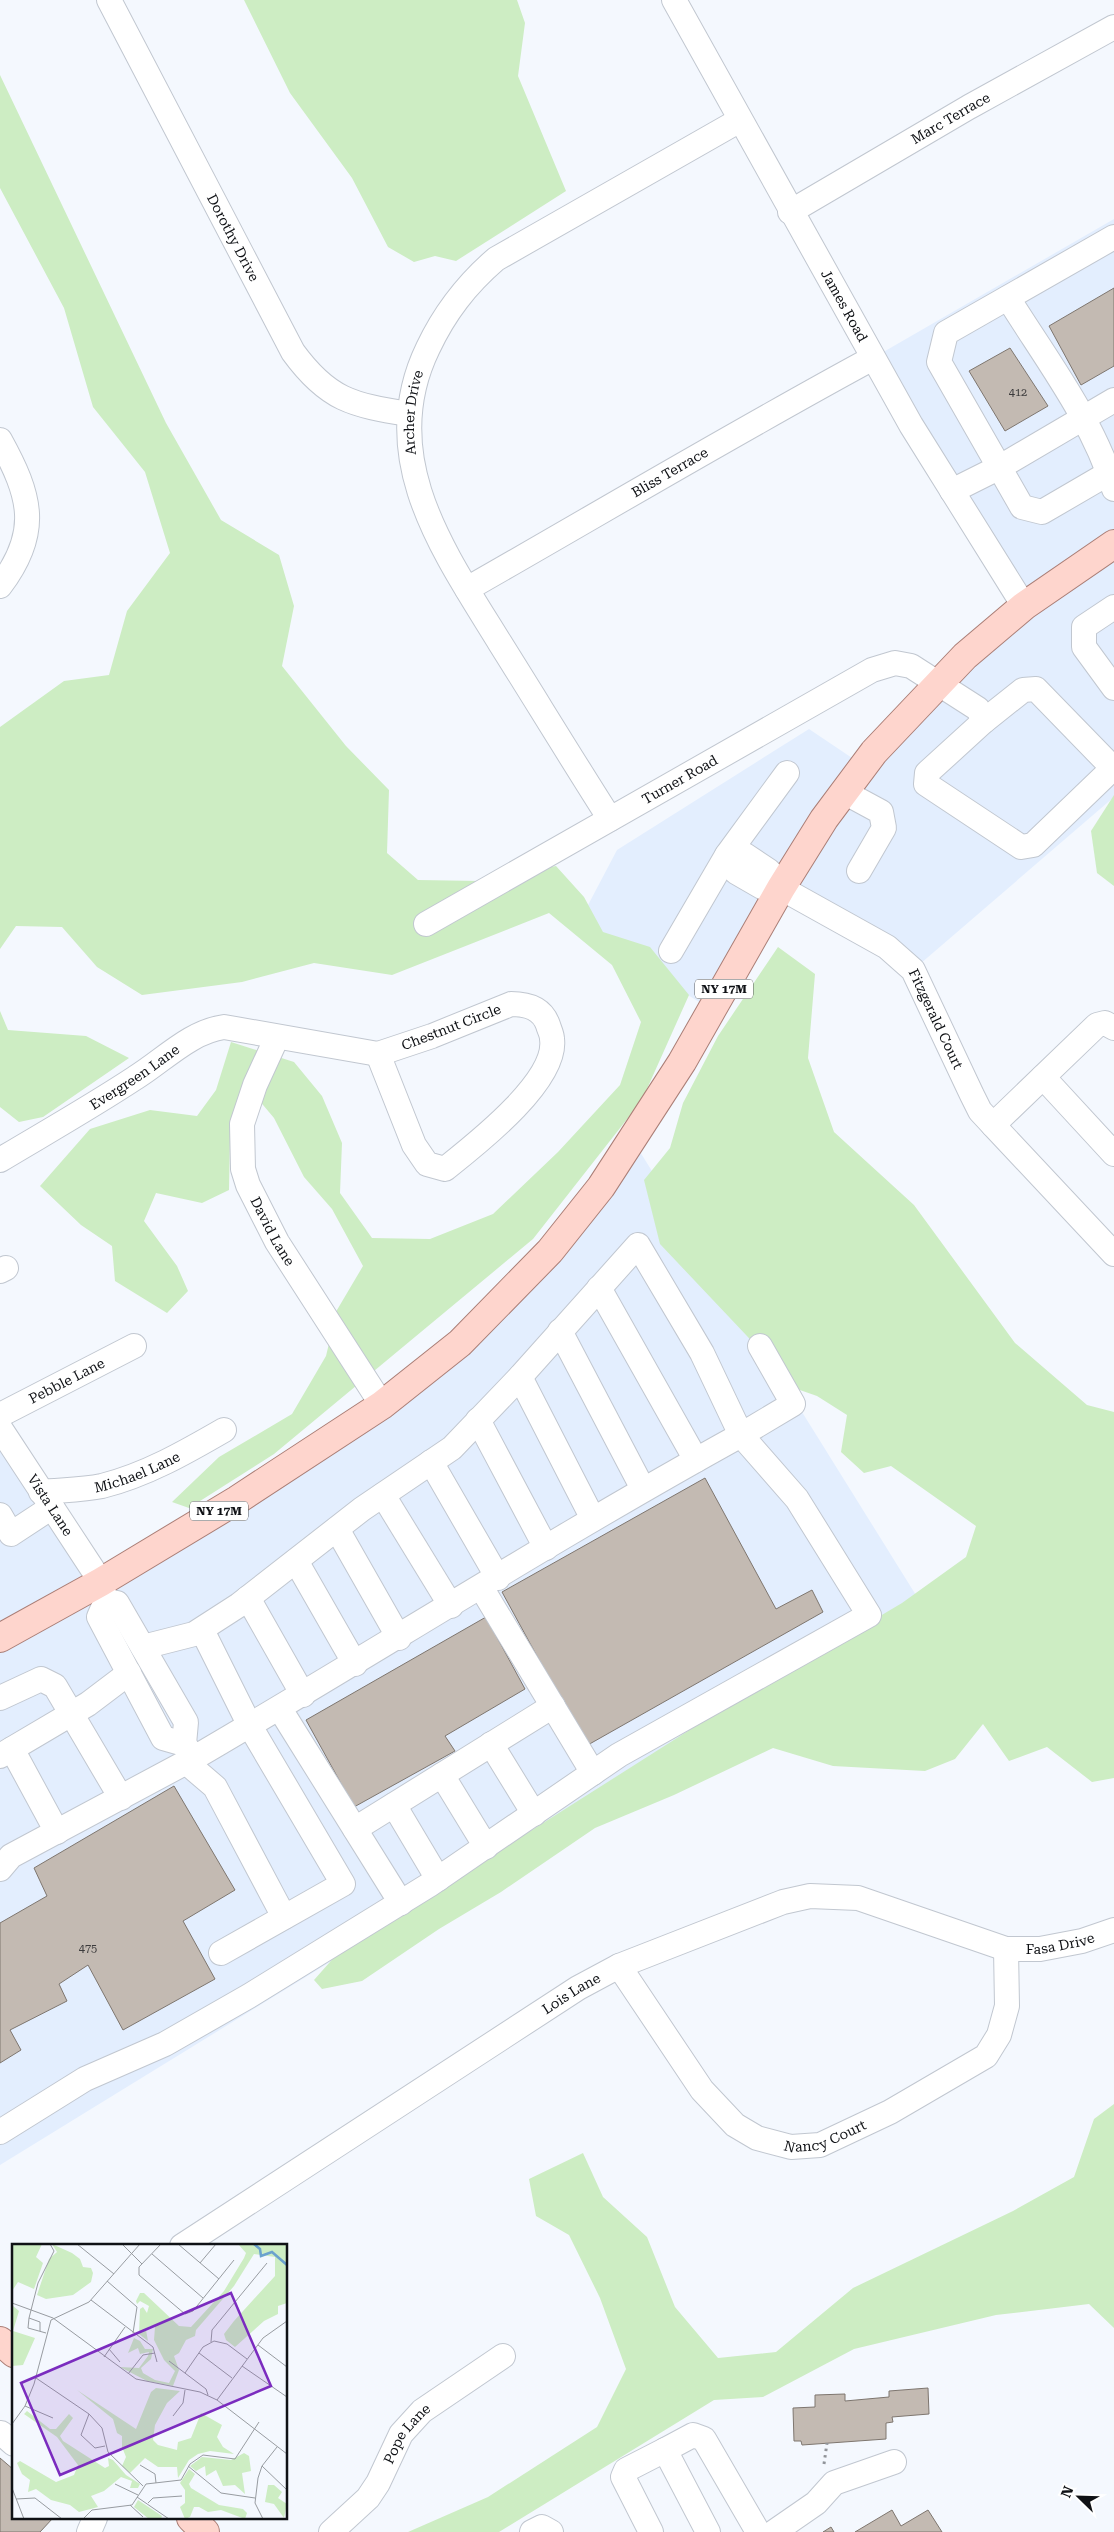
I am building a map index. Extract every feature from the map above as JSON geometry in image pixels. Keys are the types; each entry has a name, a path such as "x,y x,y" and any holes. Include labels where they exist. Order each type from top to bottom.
{"main road":[{"name":"NY 17M","path":"0,1638 103,1592 237,1500 382,1405 460,1343 550,1251 601,1187 682,1062 776,885 874,752 939,682 1024,606 1114,544"},
{"path":"0,2341 12,2351"},
{"path":"193,2520 205,2532"}],"street":[{"name":"Dorothy Drive","path":"110,0 293,352 310,376 329,392 368,407 409,414"},
{"name":"James Road","path":"674,0 790,212 873,358 952,491 1024,606"},
{"name":"Marc Terrace","path":"790,212 969,107 1114,27"},
{"name":"Archer Drive","path":"610,819 467,589 431,522 412,468 408,440 412,387 418,369 442,318 472,280 496,259 740,120"},
{"path":"1008,298 1083,418 1112,477 1042,512 1022,507 939,362 946,333 1114,237"},
{"name":"Bliss Terrace","path":"467,589 645,488 745,427 873,358"},
{"path":"952,491 1000,467 1114,400"},
{"path":"0,440 16,469 28,507 26,537 15,567 0,586"},
{"path":"1114,607 1084,627 1084,647 1114,688"},
{"name":"Turner Road","path":"426,924 872,670 895,663 911,666 939,682 978,709 984,721"},
{"path":"1036,689 1108,763 1109,772 1033,845 1021,847 926,784 927,773 984,721 1024,690 1036,689"},
{"path":"671,951 787,773"},
{"path":"844,792 881,812 884,828 859,871"},
{"path":"731,858 745,855 769,871 776,885"},
{"name":"Fitzgerald Court","path":"776,885 886,947 913,970 980,1111 1114,1254"},
{"name":"Chestnut Circle","path":"276,1037 378,1054 432,1036 511,1004 528,1004 545,1017 553,1040 548,1065 531,1091 490,1133 445,1169 427,1164 414,1145 378,1054"},
{"path":"994,1125 1097,1025 1105,1023 1114,1028"},
{"name":"Evergreen Lane","path":"0,1160 136,1078 195,1036 210,1029 224,1027 276,1037"},
{"name":"David Lane","path":"276,1037 255,1085 242,1124 243,1169 248,1186 277,1242 382,1405"},
{"path":"1043,1078 1114,1154"},
{"path":"0,2132 85,2080 165,2044 241,2001 438,1879 620,1755 869,1615 797,1499 741,1435 702,1353 638,1245 520,1377 452,1448 383,1495 248,1598 198,1632 143,1647"},
{"path":"599,1288 696,1460"},
{"path":"560,1331 643,1489"},
{"name":"Pebble Lane","path":"0,1415 134,1346"},
{"path":"4,1854 57,1832 121,1798 188,1755 250,1726 280,1709 643,1489 793,1404 760,1346"},
{"path":"520,1377 593,1520"},
{"path":"478,1420 546,1548"},
{"name":"Vista Lane","path":"0,1428 103,1592 117,1603 143,1647 186,1722 188,1755"},
{"name":"Michael Lane","path":"46,1499 132,1477 186,1452 224,1430"},
{"path":"431,1462 553,1706 593,1773"},
{"path":"383,1495 451,1606"},
{"path":"4,1530 46,1499"},
{"path":"337,1529 399,1638"},
{"path":"296,1561 355,1664"},
{"path":"103,1592 99,1616 163,1738 188,1755 215,1786 284,1918"},
{"path":"248,1598 303,1695"},
{"path":"198,1632 250,1726 343,1884 221,1953"},
{"path":"57,1832 6,1752 72,1713 129,1673"},
{"path":"0,1698 41,1679 55,1686 121,1798"},
{"path":"355,1829 553,1706"},
{"path":"280,1709 401,1903"},
{"path":"491,1744 534,1814"},
{"path":"442,1775 486,1847"},
{"path":"394,1805 438,1879"},
{"name":"Lois Lane","path":"185,2244 578,1988 619,1966 783,1902 810,1896 858,1898 1006,1950"},
{"name":"Fasa Drive","path":"1006,1950 1040,1949 1082,1942 1114,1930"},
{"name":"Nancy Court","path":"619,1966 702,2090 735,2125 756,2138 791,2146 820,2145 890,2112 986,2056 999,2035 1007,2006 1006,1950"},
{"name":"Pope Lane","path":"331,2532 368,2498 378,2483 401,2434 422,2411 441,2396 503,2356"},
{"path":"651,2532 623,2477 626,2470 693,2435 704,2439 758,2532"},
{"path":"665,2450 708,2532"},
{"path":"774,2532 816,2504 834,2483 894,2462"},
{"path":"89,2532 94,2520"},
{"path":"532,2532 542,2527 551,2532"}],"shaded area":[{"path":"1114,219 1114,797 913,970 786,891 712,1010 577,926 617,850 809,729 864,766 1024,606 873,358"},
{"path":"632,1139 919,1600 0,2165 0,1428 101,1581 460,1343"}],"green space":[{"path":"244,0 517,0 525,23 518,76 566,191 456,261 435,256 414,262 388,247 352,178 290,93"},
{"path":"0,75 166,423 221,520 279,555 294,606 282,666 346,746 389,790 387,853 418,880 481,881 556,866 584,897 603,932 650,947 689,995 642,1100 533,1239 274,1454 189,1508 172,1502 219,1457 292,1414 326,1356 337,1310 363,1266 332,1209 304,1177 274,1118 248,1087 230,1135 229,1190 202,1203 156,1193 144,1221 177,1266 188,1291 167,1313 115,1281 112,1246 81,1225 40,1186 90,1129 150,1110 197,1116 216,1090 231,1042 294,1062 322,1096 342,1143 340,1193 372,1238 430,1239 493,1214 558,1152 620,1085 641,1022 612,965 549,913 392,975 314,963 242,982 142,995 97,967 62,927 16,926 0,949 0,727 64,681 109,675 127,611 170,553 145,472 93,407 64,308 0,188"},
{"path":"1114,795 1114,886 1097,873 1091,831"},
{"path":"778,947 815,974 808,1058 834,1132 914,1205 1015,1343 1087,1405 1114,1412 1114,1778 1092,1782 1047,1747 1009,1761 983,1724 955,1759 925,1771 833,1766 773,1748 674,1795 595,1828 501,1892 439,1929 362,1981 322,1989 314,1980 337,1954 710,1717 902,1603 966,1557 976,1526 891,1466 864,1473 841,1452 847,1415 817,1396 797,1389 660,1244 644,1180 670,1148 683,1103 718,1036"},
{"path":"0,1011 8,1030 86,1036 129,1058 43,1117 19,1122 0,1107"},
{"path":"1114,2104 1114,2328 1089,2304 996,2315 854,2349 763,2397 714,2400 499,2532 408,2532 488,2497 597,2427 626,2369 600,2298 569,2235 536,2216 529,2179 583,2153 603,2197 647,2237 675,2307 718,2358 776,2352 853,2288 1013,2211 1074,2177 1094,2119"}],"building":[{"path":"1114,288 1114,366 1081,385 1049,326"},
{"path":"1010,348 1048,406 1005,431 969,371"},
{"path":"705,1478 776,1609 812,1590 823,1612 586,1746 502,1592"},
{"path":"486,1617 525,1689 445,1736 455,1751 354,1807 306,1720"},
{"path":"174,1786 235,1890 183,1921 215,1979 123,2030 88,1965 59,1984 67,2001 10,2030 21,2050 0,2063 0,1923 47,1896 34,1868"},
{"path":"928,2388 929,2414 892,2417 893,2422 886,2423 886,2439 802,2445 801,2441 794,2441 793,2408 815,2407 815,2395 845,2394 845,2401 889,2397 889,2391"},
{"path":"0,2458 12,2468 12,2520 51,2520 40,2532 0,2532"},
{"path":"892,2510 901,2526 928,2510 942,2532 855,2532"},
{"path":"831,2527 834,2532 823,2532"}]}
